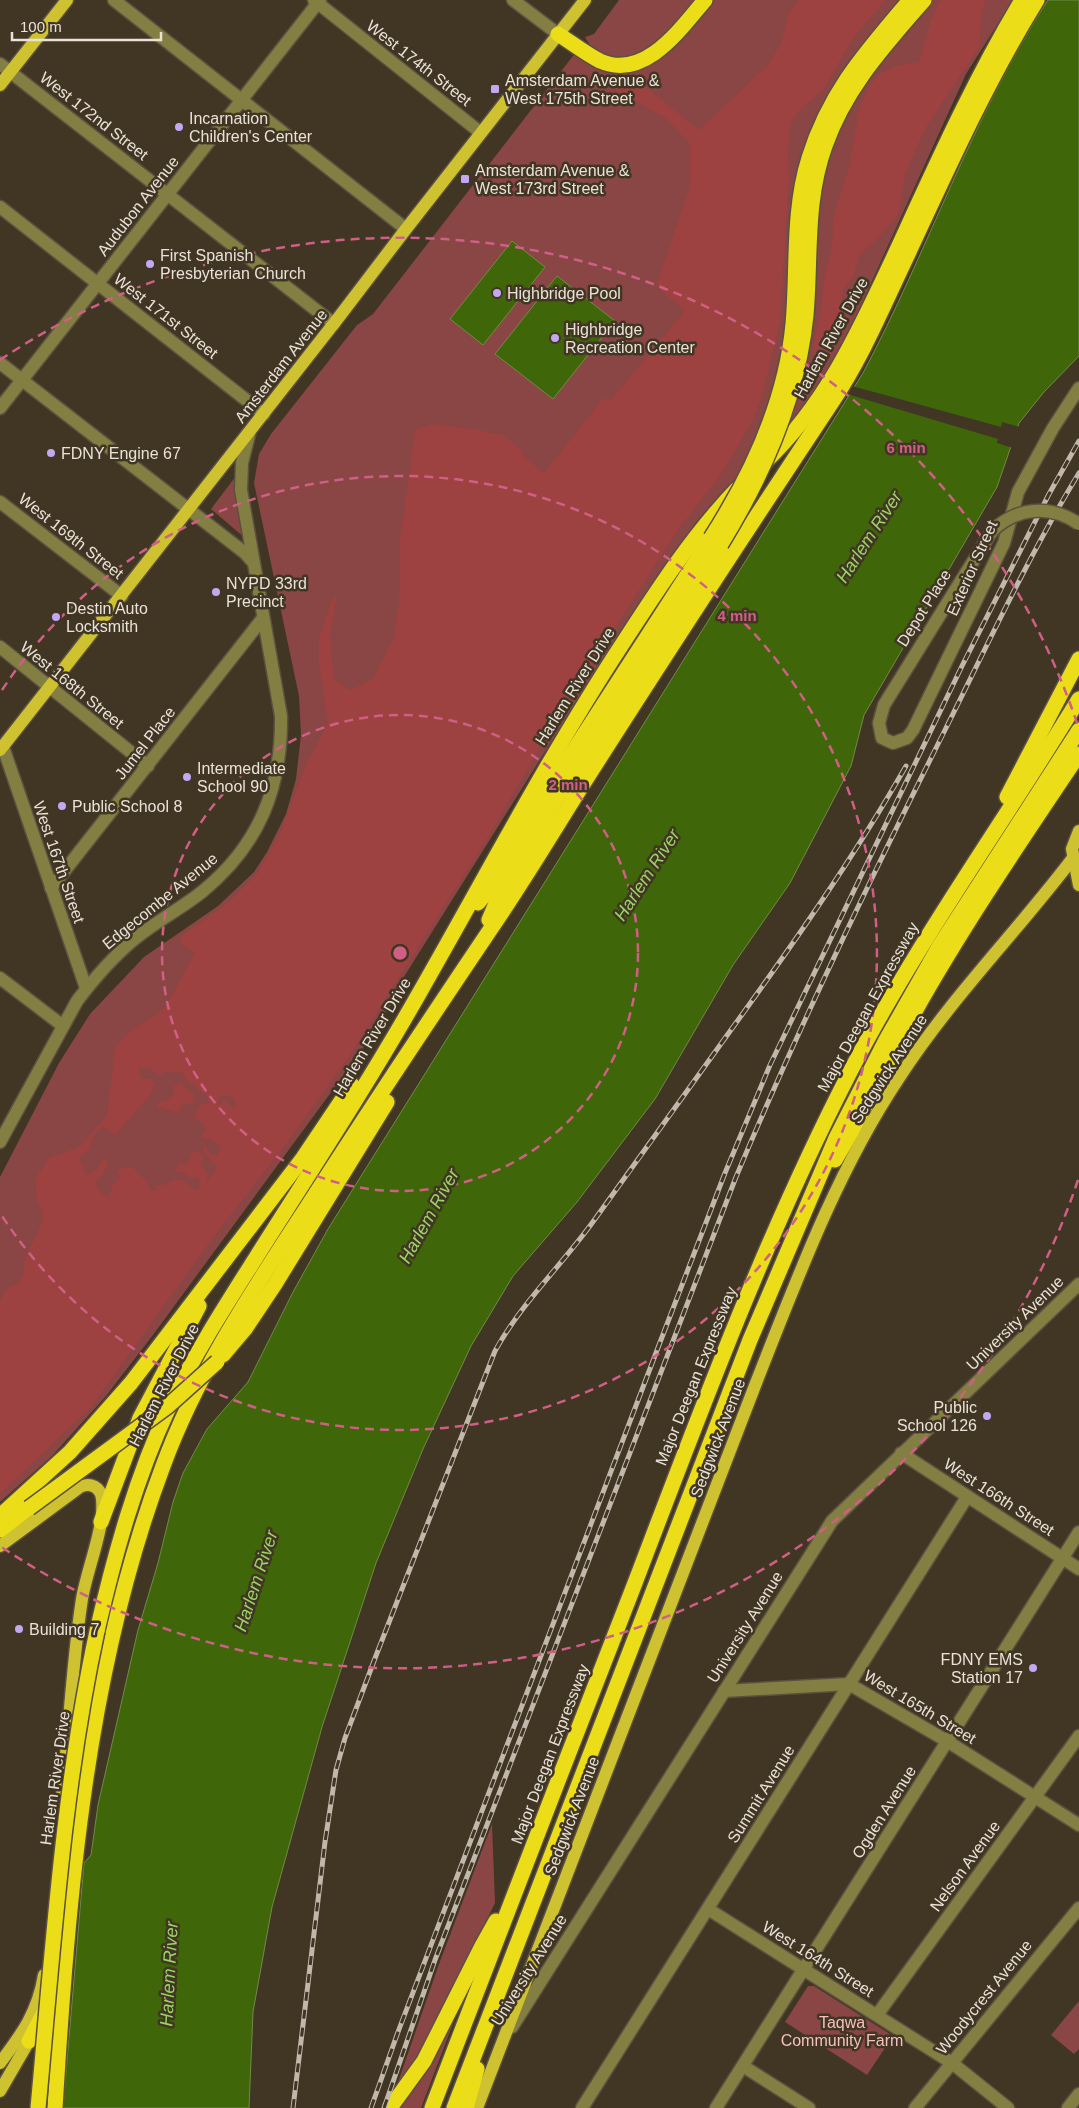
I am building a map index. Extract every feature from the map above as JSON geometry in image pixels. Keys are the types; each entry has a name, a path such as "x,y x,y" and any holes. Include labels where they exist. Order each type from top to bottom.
{"highway":[{"path":"558,34 600,61 612,64 632,64 648,58 660,49 705,0"},
{"path":"450,939 493,885 547,793 716,541 758,451 785,373 794,318 799,209 805,173 812,148 830,106 844,81 868,49 910,0"},
{"path":"474,954 497,901 554,803 761,471 792,389 805,322 811,203 825,146 842,107 860,77 924,0"},
{"name":"Harlem River Drive","path":"38,2108 67,1809 77,1737 97,1630 114,1559 136,1489 155,1438 182,1382 213,1327 396,1033 562,738 650,600 702,528 735,490 792,434 823,393 863,319 973,87 1022,0"},
{"name":"Harlem River Drive","path":"55,2108 65,1969 80,1825 97,1717 128,1575 161,1470 190,1403 224,1339 282,1246 437,1008 506,907 764,503 840,389 879,316 972,116 1004,55 1037,0"},
{"path":"978,855 1021,767 1079,659"},
{"name":"Major Deegan Expressway","path":"432,2108 714,1375 770,1241 816,1140 866,1042 920,947 1079,699"},
{"name":"Major Deegan Expressway","path":"454,2108 750,1340 852,1104 940,945 1079,730"},
{"path":"808,1204 845,1143 883,1068 937,974 1010,857 1079,754"},
{"path":"0,1530 168,1406 218,1362 255,1314 323,1207 419,1049 437,1008"},
{"path":"0,1516 70,1452 112,1406 303,1158 364,1066 396,1033"},
{"path":"101,1522 140,1418 222,1263"},
{"path":"390,2108 415,2075 441,2030 482,1946 519,1883"},
{"path":"25,2038 65,1969"},
{"path":"466,2108 492,2008"}],"main road":[{"path":"0,85 67,0"},
{"name":"Amsterdam Avenue","path":"1,748 122,596 585,0"},
{"name":"Sedgwick Avenue","path":"477,2108 763,1365 812,1245 851,1162 885,1099 921,1046 970,982 1073,858 1072,846 1079,831"},
{"path":"1073,858 1079,885"},
{"name":"Harlem River Drive","path":"0,1546 83,1485 92,1486 100,1493 102,1502 101,1522 86,1580 80,1614 44,1973 37,2006 25,2038"},
{"path":"0,2064 25,2038"},
{"path":"2,2084 25,2038"}],"street":[{"path":"114,0 406,229"},
{"path":"513,0 558,34"},
{"name":"Audubon Avenue","path":"0,408 242,100 317,1"},
{"name":"West 174th Street","path":"317,1 481,133"},
{"name":"West 172nd Street","path":"0,64 334,324"},
{"name":"West 171st Street","path":"0,207 264,414"},
{"path":"0,363 245,553 253,562"},
{"name":"Exterior Street","path":"882,738 889,742 898,742 907,738 913,730 1004,543 1018,492 1053,428 1079,388"},
{"name":"Edgecombe Avenue","path":"0,1142 4,1125 77,1000 86,988 131,942 201,892 218,878 240,854 262,817 276,778 281,737 279,700 253,562 253,549 240,474 250,431"},
{"name":"West 169th Street","path":"0,502 122,596"},
{"name":"Depot Place","path":"882,738 879,723 884,705 992,530 1012,516 1030,510 1056,513 1079,524"},
{"name":"Jumel Place","path":"51,888 263,618"},
{"name":"West 168th Street","path":"0,648 148,766"},
{"name":"West 167th Street","path":"1,748 86,988"},
{"path":"0,978 63,1026"},
{"name":"University Avenue","path":"504,2040 832,1521 1079,1284"},
{"name":"West 166th Street","path":"901,1453 1079,1568"},
{"name":"Summit Avenue","path":"587,2106 708,1909 968,1497"},
{"name":"Ogden Avenue","path":"716,2108 1079,1532"},
{"name":"West 165th Street","path":"724,1691 849,1684 948,1741 1079,1825"},
{"name":"Nelson Avenue","path":"877,2015 1079,1736"},
{"name":"Woodycrest Avenue","path":"915,2108 1079,1908"},
{"name":"West 164th Street","path":"708,1909 952,2063 1008,2108"},
{"path":"743,2066 809,2108"},
{"path":"1068,2108 1079,2094"}],"green space":[{"path":"619,0 697,0 680,21 650,48 638,54 625,57 602,55 595,50 585,37 594,34"},
{"path":"711,0 1013,0 966,74 847,336 813,397 791,425 722,492 696,522 673,554 598,667 402,980 393,998 395,999 357,1057 153,1335 106,1396 52,1456 0,1502 0,1177 59,1063 90,1014 144,957 218,906 254,872 267,852 286,814 296,779 301,735 299,696 254,483 259,454 271,434 357,325 373,314 576,52 633,69"},
{"path":"236,476 245,538 211,509"},
{"path":"492,1824 495,1903 440,2015 454,2021 421,2108 389,2108 439,1964"},
{"name":"Taqwa Community Farm","path":"808,1986 814,1986 893,2036 867,2075 785,2022"},
{"path":"1079,2001 1079,2049 1074,2054 1051,2035"}],"shaded area":[{"path":"800,0 886,0 855,35 823,90 799,111 791,122 780,323 762,396 755,416 722,473 680,527 567,701 493,829 348,1058 286,1144 215,1235 91,1407 0,1494 0,1301 5,1290 18,1284 23,1274 24,1261 43,1220 42,1210 37,1202 35,1179 49,1158 79,1147 107,1115 115,1046 128,1033 165,1008 195,953 181,943 181,936 229,902 257,874 280,833 306,765 328,723 319,666 319,638 331,602 337,594 330,635 334,680 350,690 373,679 394,637 399,600 400,540 415,430 432,424 480,430 505,436 524,452 522,455 544,473 603,398 611,400 685,311 658,288 657,283 690,186 690,144 666,118 614,89 615,86 647,88 699,130 768,65 781,43 789,12","holes":["139,1067 149,1068 160,1076 165,1071 183,1073 186,1079 208,1097 209,1104 200,1104 194,1116 206,1127 202,1137 212,1140 221,1147 217,1156 210,1154 204,1144 204,1151 212,1164 217,1164 216,1170 207,1181 207,1173 201,1164 204,1157 197,1151 191,1153 187,1165 179,1164 175,1173 183,1172 189,1177 198,1177 201,1186 196,1190 183,1181 178,1180 156,1186 158,1190 151,1191 147,1182 132,1167 125,1167 117,1171 121,1176 113,1184 108,1197 99,1191 96,1181 104,1173 108,1163 103,1159 96,1171 86,1175 79,1156 89,1150 94,1134 104,1126 115,1135 150,1095 155,1084 151,1079 141,1079","219,1096 233,1097 236,1105 232,1108 223,1099 220,1106 218,1104"]},
{"path":"941,0 986,0 981,16 980,46 925,129 905,174 898,215 860,255 853,277 843,290 840,318 821,347 812,352 821,309 825,273 832,248 833,217 850,164 859,108 871,84 879,74 896,66 919,62 931,20"},
{"path":"180,1082 194,1095 193,1103 180,1106 179,1113 158,1107 158,1103 166,1101 174,1094 174,1086"}],"water":[{"name":"Harlem River","path":"1048,0 1079,0 1079,356 1044,392 1019,423 997,487 864,715 851,766 790,883 733,965 655,1099 577,1202 513,1276 471,1346 423,1449 376,1563 322,1727 272,1907 253,2012 249,2108 63,2108 84,1863 91,1855 98,1805 138,1630 158,1563 173,1502 183,1473 207,1429 248,1382 293,1292 328,1229 863,373 909,280 996,90"},
{"name":"Highbridge Pool","path":"512,241 545,267 483,345 450,319"},
{"name":"Highbridge Recreation Center","path":"557,276 615,321 553,399 495,354"}],"pier":[{"path":"852,386 1001,427 1002,422 1020,427 1013,448 997,443 998,439 847,394"}],"railway":[{"path":"371,2108 398,2032 659,1345 725,1173 770,1065 962,666 1049,494 1079,441"},
{"path":"384,2108 435,1960 736,1177 760,1120 837,951 891,839 1026,567 1079,473"},
{"path":"293,2108 325,1842 336,1770 345,1738 377,1653 495,1351 530,1300 583,1236 775,969 865,835 906,766"}],"place":[{"name":"Amsterdam Avenue & West 175th Street","path":"495,89"},
{"name":"Incarnation Children's Center","path":"179,127"},
{"name":"Amsterdam Avenue & West 173rd Street","path":"465,179"},
{"name":"First Spanish Presbyterian Church","path":"150,264"},
{"name":"Highbridge Pool","path":"497,293"},
{"name":"Highbridge Recreation Center","path":"555,338"},
{"name":"FDNY Engine 67","path":"51,453"},
{"name":"NYPD 33rd Precinct","path":"216,592"},
{"name":"Destin Auto Locksmith","path":"56,617"},
{"name":"Intermediate School 90","path":"187,777"},
{"name":"Public School 8","path":"62,806"},
{"name":"Public School 126","path":"987,1416"},
{"name":"Building 7","path":"19,1629"},
{"name":"FDNY EMS Station 17","path":"1033,1668"}]}
